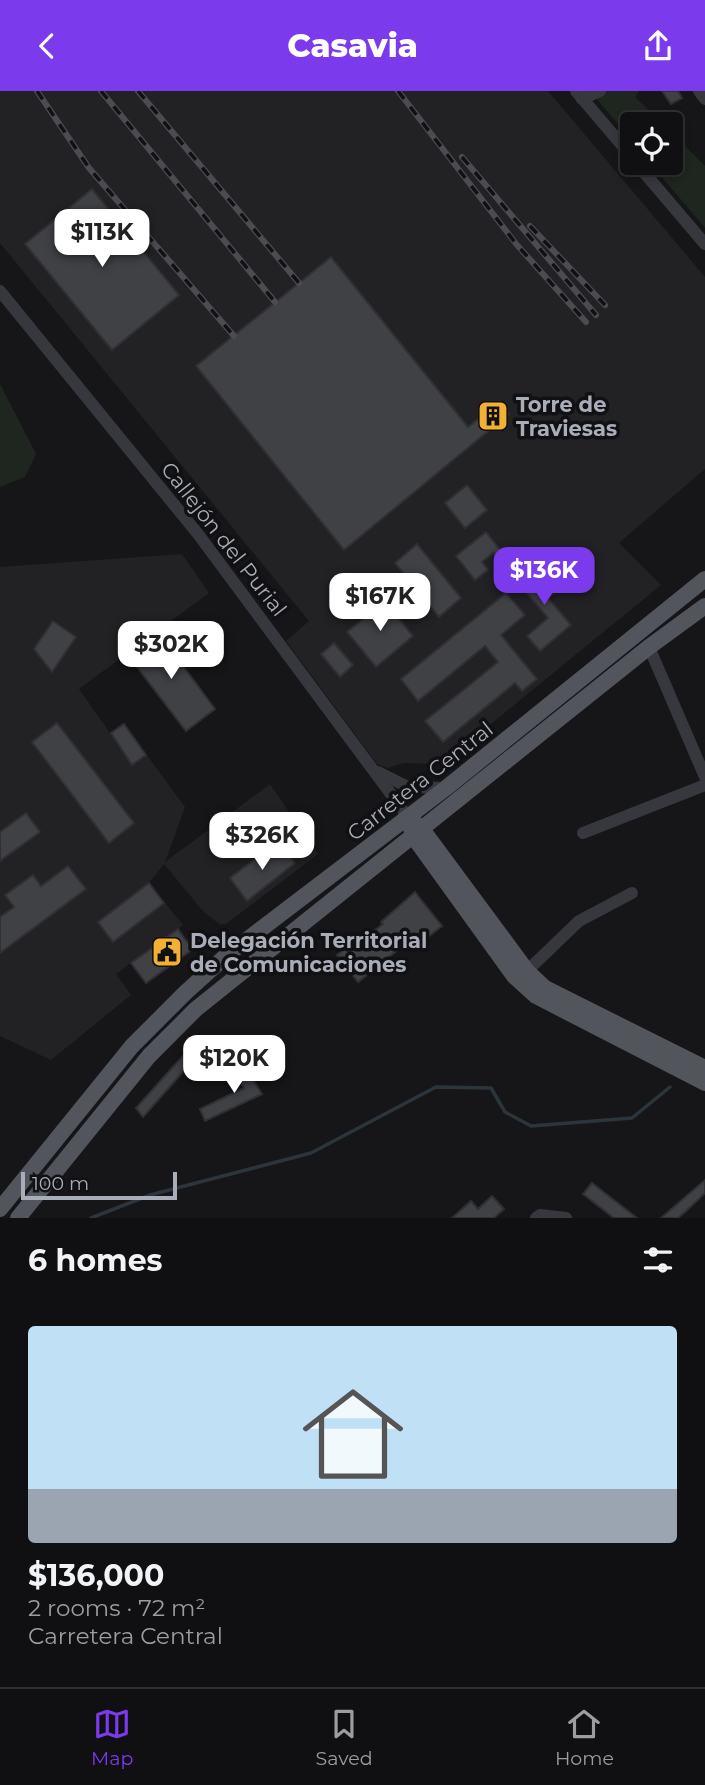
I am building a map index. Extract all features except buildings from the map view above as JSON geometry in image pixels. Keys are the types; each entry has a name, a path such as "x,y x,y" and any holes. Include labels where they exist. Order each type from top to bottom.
{"main road":[{"name":"Carretera Central","path":"1,1208 132,1046 227,955 408,817 705,579"},
{"name":"Carretera Central","path":"18,1218 149,1056 233,977 418,833 649,647 705,606"},
{"path":"408,817 514,976 536,996 705,1083"},
{"path":"418,833 527,971 545,988 705,1068"},
{"path":"227,955 233,977"}],"street":[{"path":"600,91 579,95 620,143"},
{"path":"699,91 705,99"},
{"path":"646,175 705,244"},
{"name":"Callejón del Purial","path":"0,291 198,534 408,817"},
{"path":"649,647 705,777"},
{"path":"372,768 408,787 430,790 446,787"},
{"path":"583,833 705,785"},
{"path":"527,971 579,921 632,893"},
{"path":"538,1217 566,1218"}],"shaded area":[{"path":"0,91 548,91 705,277 705,469 619,543 661,585 442,764 404,763 387,768 377,764 286,641 309,621 0,243"},
{"path":"590,91 639,91 635,97 651,112 620,112 620,127"},
{"path":"683,144 705,166 705,228 660,175 683,175"},
{"path":"0,384 36,454 25,477 0,487"},
{"path":"182,554 209,593 79,689 110,733 124,724 185,807 165,862 270,784 318,854 226,924 219,924 202,910 164,864 149,883 183,925 116,974 131,995 51,1060 0,1036 0,567"}],"waterway":[{"path":"91,1218 150,1195 311,1153 436,1087 491,1088 505,1112 531,1126 632,1118 670,1087"}],"railway":[{"path":"37,91 89,168 234,336"},
{"path":"101,91 275,302"},
{"path":"138,91 299,283"},
{"path":"398,91 517,245 586,322"},
{"path":"462,157 596,315"},
{"path":"530,226 605,305"}],"place":[{"name":"Torre de Traviesas","path":"493,416"},
{"name":"Delegación Territorial de Comunicaciones","path":"167,952"}]}
